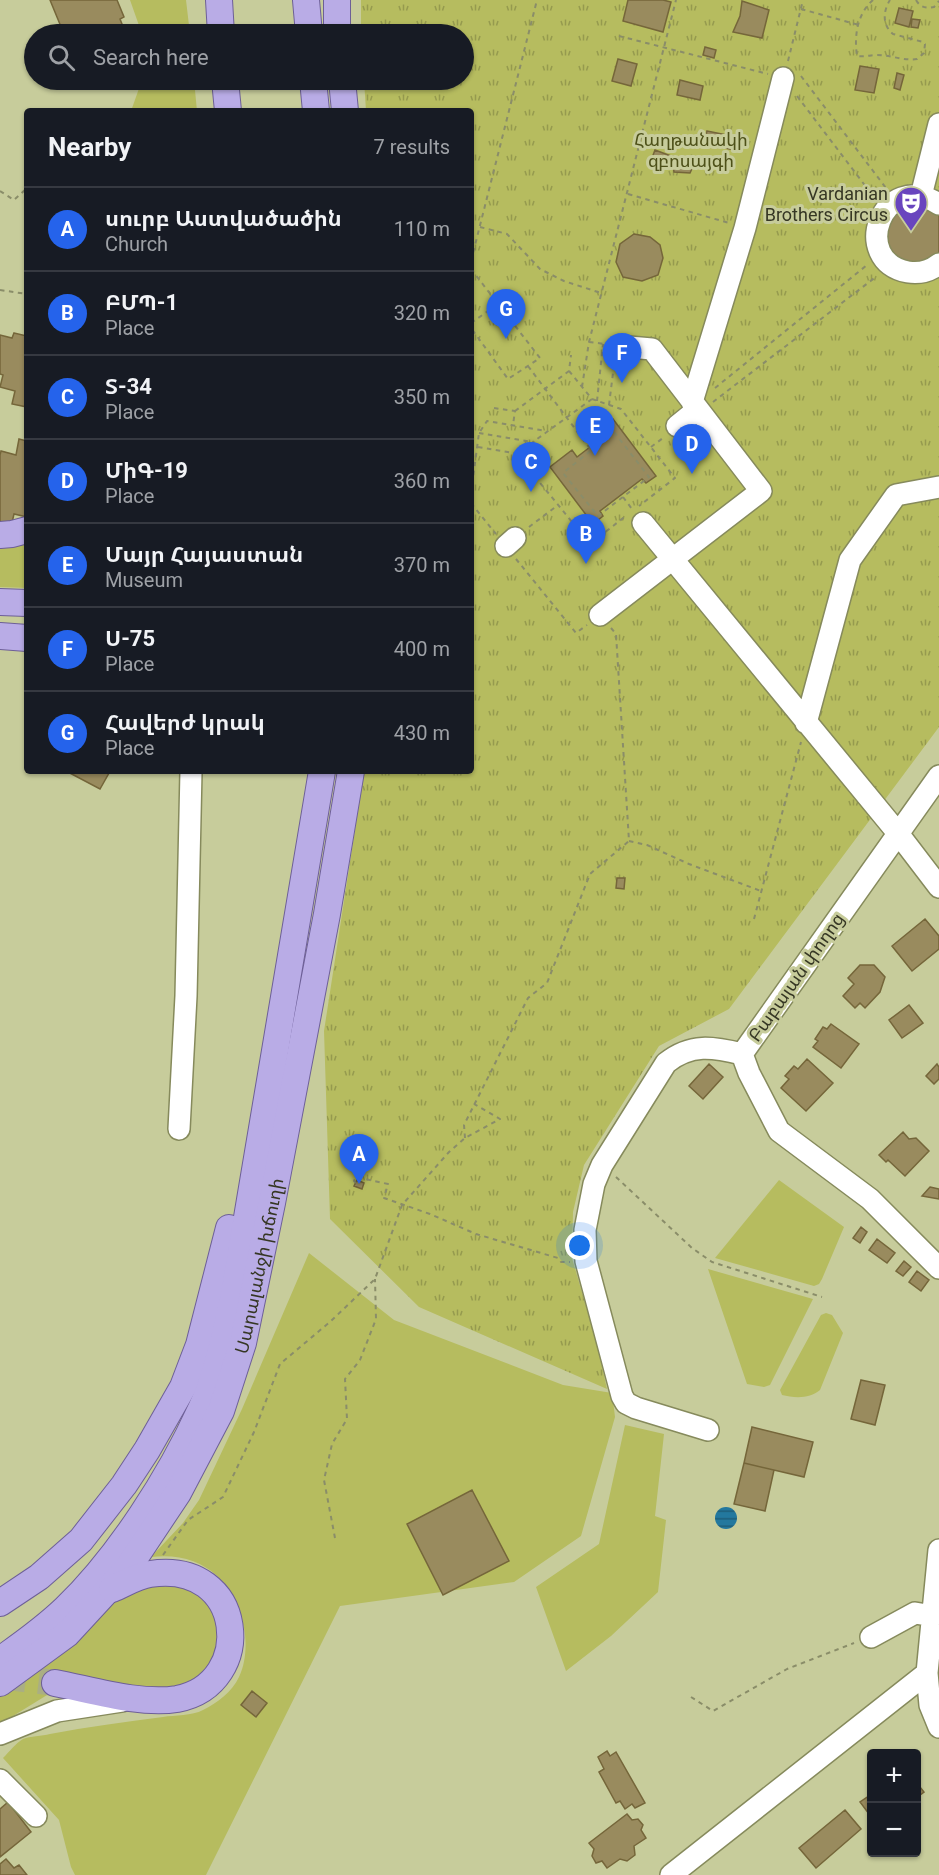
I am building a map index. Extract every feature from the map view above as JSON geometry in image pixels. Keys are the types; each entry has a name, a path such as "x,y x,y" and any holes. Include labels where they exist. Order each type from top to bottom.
{"main road":[{"path":"219,0 220,24"},
{"path":"306,0 308,24"},
{"path":"337,0 338,24"},
{"path":"226,90 228,108"},
{"path":"314,90 316,108"},
{"path":"343,90 345,108"},
{"path":"0,535 24,531"},
{"path":"0,602 24,603"},
{"path":"0,636 24,638"},
{"name":"Սարալանջի խճուղի","path":"0,1660 34,1636 65,1609 94,1578 165,1478 202,1408 220,1356 234,1294 321,774"},
{"name":"Սարալանջի խճուղի","path":"0,1683 67,1634 128,1568 178,1493 221,1411 243,1343 272,1203 323,937 350,774"},
{"path":"0,1603 39,1577 81,1539 124,1485 168,1414 183,1387 199,1345 236,1201 259,1140"},
{"path":"55,1683 137,1699 182,1698 210,1681 224,1664 231,1632 227,1613 219,1597 209,1587 195,1579 174,1574 143,1576 106,1592"}],"street":[{"path":"671,431 696,407 786,69"},
{"path":"939,124 930,200 908,196 890,206 879,220 876,231 877,243 886,259 902,271 914,273 926,271 939,264"},
{"path":"600,615 761,491 652,349 620,349"},
{"path":"806,723 850,560 896,495 939,487"},
{"path":"643,523 897,832 939,887"},
{"path":"179,1129 186,996 191,774"},
{"name":"Բաբայան փողոց","path":"939,776 897,832 742,1054 749,1073 779,1131 870,1199 939,1268"},
{"path":"708,1430 626,1404 621,1396 586,1261 585,1230 594,1184 609,1171 666,1063 677,1054 708,1047 742,1054"},
{"path":"939,1550 927,1673 939,1727"},
{"path":"871,1637 915,1612 933,1616"},
{"path":"670,1875 927,1673"},
{"path":"0,1734 57,1712 91,1704 137,1699"},
{"path":"0,1780 36,1816"}],"path":[{"path":"474,250 537,0"},
{"path":"582,387 589,342 676,0"},
{"path":"786,69 803,0"},
{"path":"873,0 863,12 859,25 856,39 857,56 880,55 911,60 921,57 925,48 923,42 889,32 885,15 890,0"},
{"path":"916,0 918,4 928,8 934,7 939,1"},
{"path":"801,9 859,25"},
{"path":"619,36 664,48 786,69 890,206"},
{"path":"786,69 890,206"},
{"path":"0,190 14,200 24,191"},
{"path":"627,194 745,228"},
{"path":"480,227 507,234 540,269 564,281 602,293"},
{"path":"696,407 886,259"},
{"path":"696,407 886,259"},
{"path":"474,273 540,358 508,379 474,332"},
{"path":"0,290 24,294"},
{"path":"474,321 498,304"},
{"path":"589,342 620,349 609,405"},
{"path":"597,401 603,344"},
{"path":"494,408 515,411 546,390 569,371 572,355"},
{"path":"528,366 593,452"},
{"path":"532,442 532,473 590,544 675,478 621,409 592,399 569,371"},
{"path":"479,433 532,442 592,399"},
{"path":"513,425 515,411"},
{"path":"474,470 479,433 487,421 547,432"},
{"path":"651,447 671,431"},
{"path":"614,432 649,477 623,497 598,516 563,473 593,452 614,432"},
{"path":"477,447 532,456"},
{"path":"623,497 629,505"},
{"path":"474,505 515,539 576,633 600,615 616,634 629,841"},
{"path":"515,539 558,505"},
{"path":"754,920 806,723"},
{"path":"629,841 647,845 689,864 762,891"},
{"path":"465,1138 464,1125 528,998 547,983 590,874 629,841"},
{"path":"335,1538 324,1480 332,1444 346,1419 345,1379 360,1360 376,1319 375,1279 402,1205 449,1152 465,1138 500,1119 474,1104"},
{"path":"609,1171 692,1248 712,1262 822,1297"},
{"path":"356,1183 354,1181 356,1177 388,1184 384,1198 430,1214 476,1234 558,1258 561,1262 586,1261"},
{"path":"160,1559 188,1520 223,1497 254,1432 280,1364 331,1321 375,1279"},
{"path":"691,1696 713,1711 787,1669 871,1637"}],"green space":[{"path":"130,0 186,0 189,24 138,24"},
{"name":"Հաղթանակի զբոսայգի","path":"361,0 939,0 939,727 729,1009 659,1046 584,1165 573,1212 572,1258 597,1344 607,1389 419,1307 330,1219 324,1031 364,774 474,774 474,108 366,108 365,90 474,90 474,24 361,24"},
{"path":"138,90 195,90 197,108 132,108"},
{"path":"24,540 24,588 0,587 0,544"},
{"path":"779,1180 844,1227 822,1279 814,1286 715,1258"},
{"path":"309,1253 394,1320 563,1385 612,1393 615,1417 581,1536 514,1582 340,1606 206,1875 75,1875 59,1820 3,1758 15,1745 29,1737 199,1712 219,1700 236,1682 243,1666 245,1640 244,1628 233,1596 213,1572 200,1564 169,1556 151,1557 183,1523 199,1500 242,1409"},
{"path":"708,1269 813,1299 770,1385 764,1387 747,1384"},
{"path":"826,1313 832,1315 843,1333 820,1390 802,1397 782,1395 780,1390 821,1315"},
{"path":"625,1425 664,1434 655,1516 666,1520 658,1592 611,1636 566,1671 536,1587 599,1544"},
{"path":"185,1582 217,1612 218,1656 189,1687 52,1692 0,1724 0,1692 134,1587"}],"water":[{"path":"726,1507 734,1510 737,1518 734,1526 726,1529 718,1526 715,1518 718,1510"}],"building":[{"path":"50,0 117,0 124,17 120,19 122,24 60,24"},
{"path":"628,0 671,2 663,32 623,21"},
{"path":"742,1 769,10 762,38 733,32 740,16"},
{"path":"899,8 913,11 909,27 895,23"},
{"path":"912,19 920,20 918,28 911,27"},
{"path":"705,47 716,50 714,58 703,55"},
{"path":"618,59 637,64 631,86 612,81"},
{"path":"860,66 879,69 874,93 855,90"},
{"path":"897,73 904,75 900,90 894,88"},
{"path":"680,80 703,86 700,100 677,95"},
{"path":"707,131 737,137 734,150 704,143"},
{"path":"655,150 671,156 666,169 650,163"},
{"path":"672,156 695,162 690,173 674,172"},
{"name":"Vardanian Brothers Circus","path":"904,203 939,212 939,258 921,268 891,257 883,227"},
{"path":"634,234 650,237 660,245 663,258 658,275 642,281 623,277 616,262 620,244"},
{"path":"14,333 24,335 24,406 12,404 15,391 0,387 3,375 0,374 0,335 12,338"},
{"path":"613,419 656,476 646,483 642,479 600,511 603,516 593,524 550,467 572,450 577,457 603,437 598,431"},
{"path":"19,439 24,440 24,516 14,514 10,531 0,529 0,455 1,451 16,455"},
{"path":"72,774 108,774 100,789"},
{"path":"617,878 625,878 624,889 616,888"},
{"path":"925,919 939,936 939,949 912,971 892,946"},
{"path":"860,965 874,965 885,977 880,992 865,1008 860,1003 855,1008 843,996 854,984 848,978"},
{"path":"909,1005 923,1023 902,1038 889,1020"},
{"path":"831,1024 859,1044 841,1068 813,1047 823,1027 827,1029"},
{"path":"807,1059 833,1083 806,1111 781,1088 789,1079 785,1076 794,1066 798,1069"},
{"path":"709,1064 723,1077 703,1099 689,1086"},
{"path":"937,1064 939,1079 934,1084 926,1076"},
{"path":"903,1132 909,1139 916,1138 929,1151 905,1176 879,1155"},
{"path":"357,1180 364,1183 362,1189 354,1186"},
{"path":"930,1187 939,1189 939,1199 922,1196"},
{"path":"861,1227 867,1232 860,1243 853,1238"},
{"path":"877,1239 895,1253 887,1263 869,1250"},
{"path":"904,1261 911,1267 903,1276 896,1271"},
{"path":"917,1271 929,1280 921,1291 909,1282"},
{"path":"861,1380 885,1385 875,1425 851,1419"},
{"path":"752,1427 813,1442 804,1477 744,1463"},
{"path":"744,1463 774,1470 765,1511 734,1504"},
{"path":"472,1490 509,1561 443,1595 407,1524"},
{"path":"252,1691 267,1703 256,1717 241,1705"},
{"path":"607,1751 610,1756 616,1752 645,1803 635,1808 632,1804 625,1809 620,1801 616,1803 599,1772 604,1769 598,1757"},
{"path":"867,1797 867,1811 860,1802"},
{"path":"8,1802 31,1832 0,1857 0,1809"},
{"path":"845,1810 861,1829 816,1868 799,1848"},
{"path":"627,1814 632,1820 638,1819 643,1825 641,1830 646,1838 634,1846 635,1855 627,1861 620,1859 607,1868 602,1861 596,1863 592,1856 594,1849 589,1843"},
{"path":"6,1859 14,1868 19,1865 27,1875 0,1875 0,1864"}],"tunnel":[{"path":"0,1676 55,1683"}],"place":[{"name":"Vardanian Brothers Circus","path":"911,232"},
{"name":"Հավերժ կրակ","path":"506,339"},
{"name":"Ս-75","path":"622,383"},
{"name":"Մայր Հայաստան","path":"595,456"},
{"name":"ՄիԳ-19","path":"692,474"},
{"name":"Տ-34","path":"531,492"},
{"name":"ԲՄՊ-1","path":"586,564"},
{"name":"սուրբ Աստվածածին","path":"359,1184"}]}
